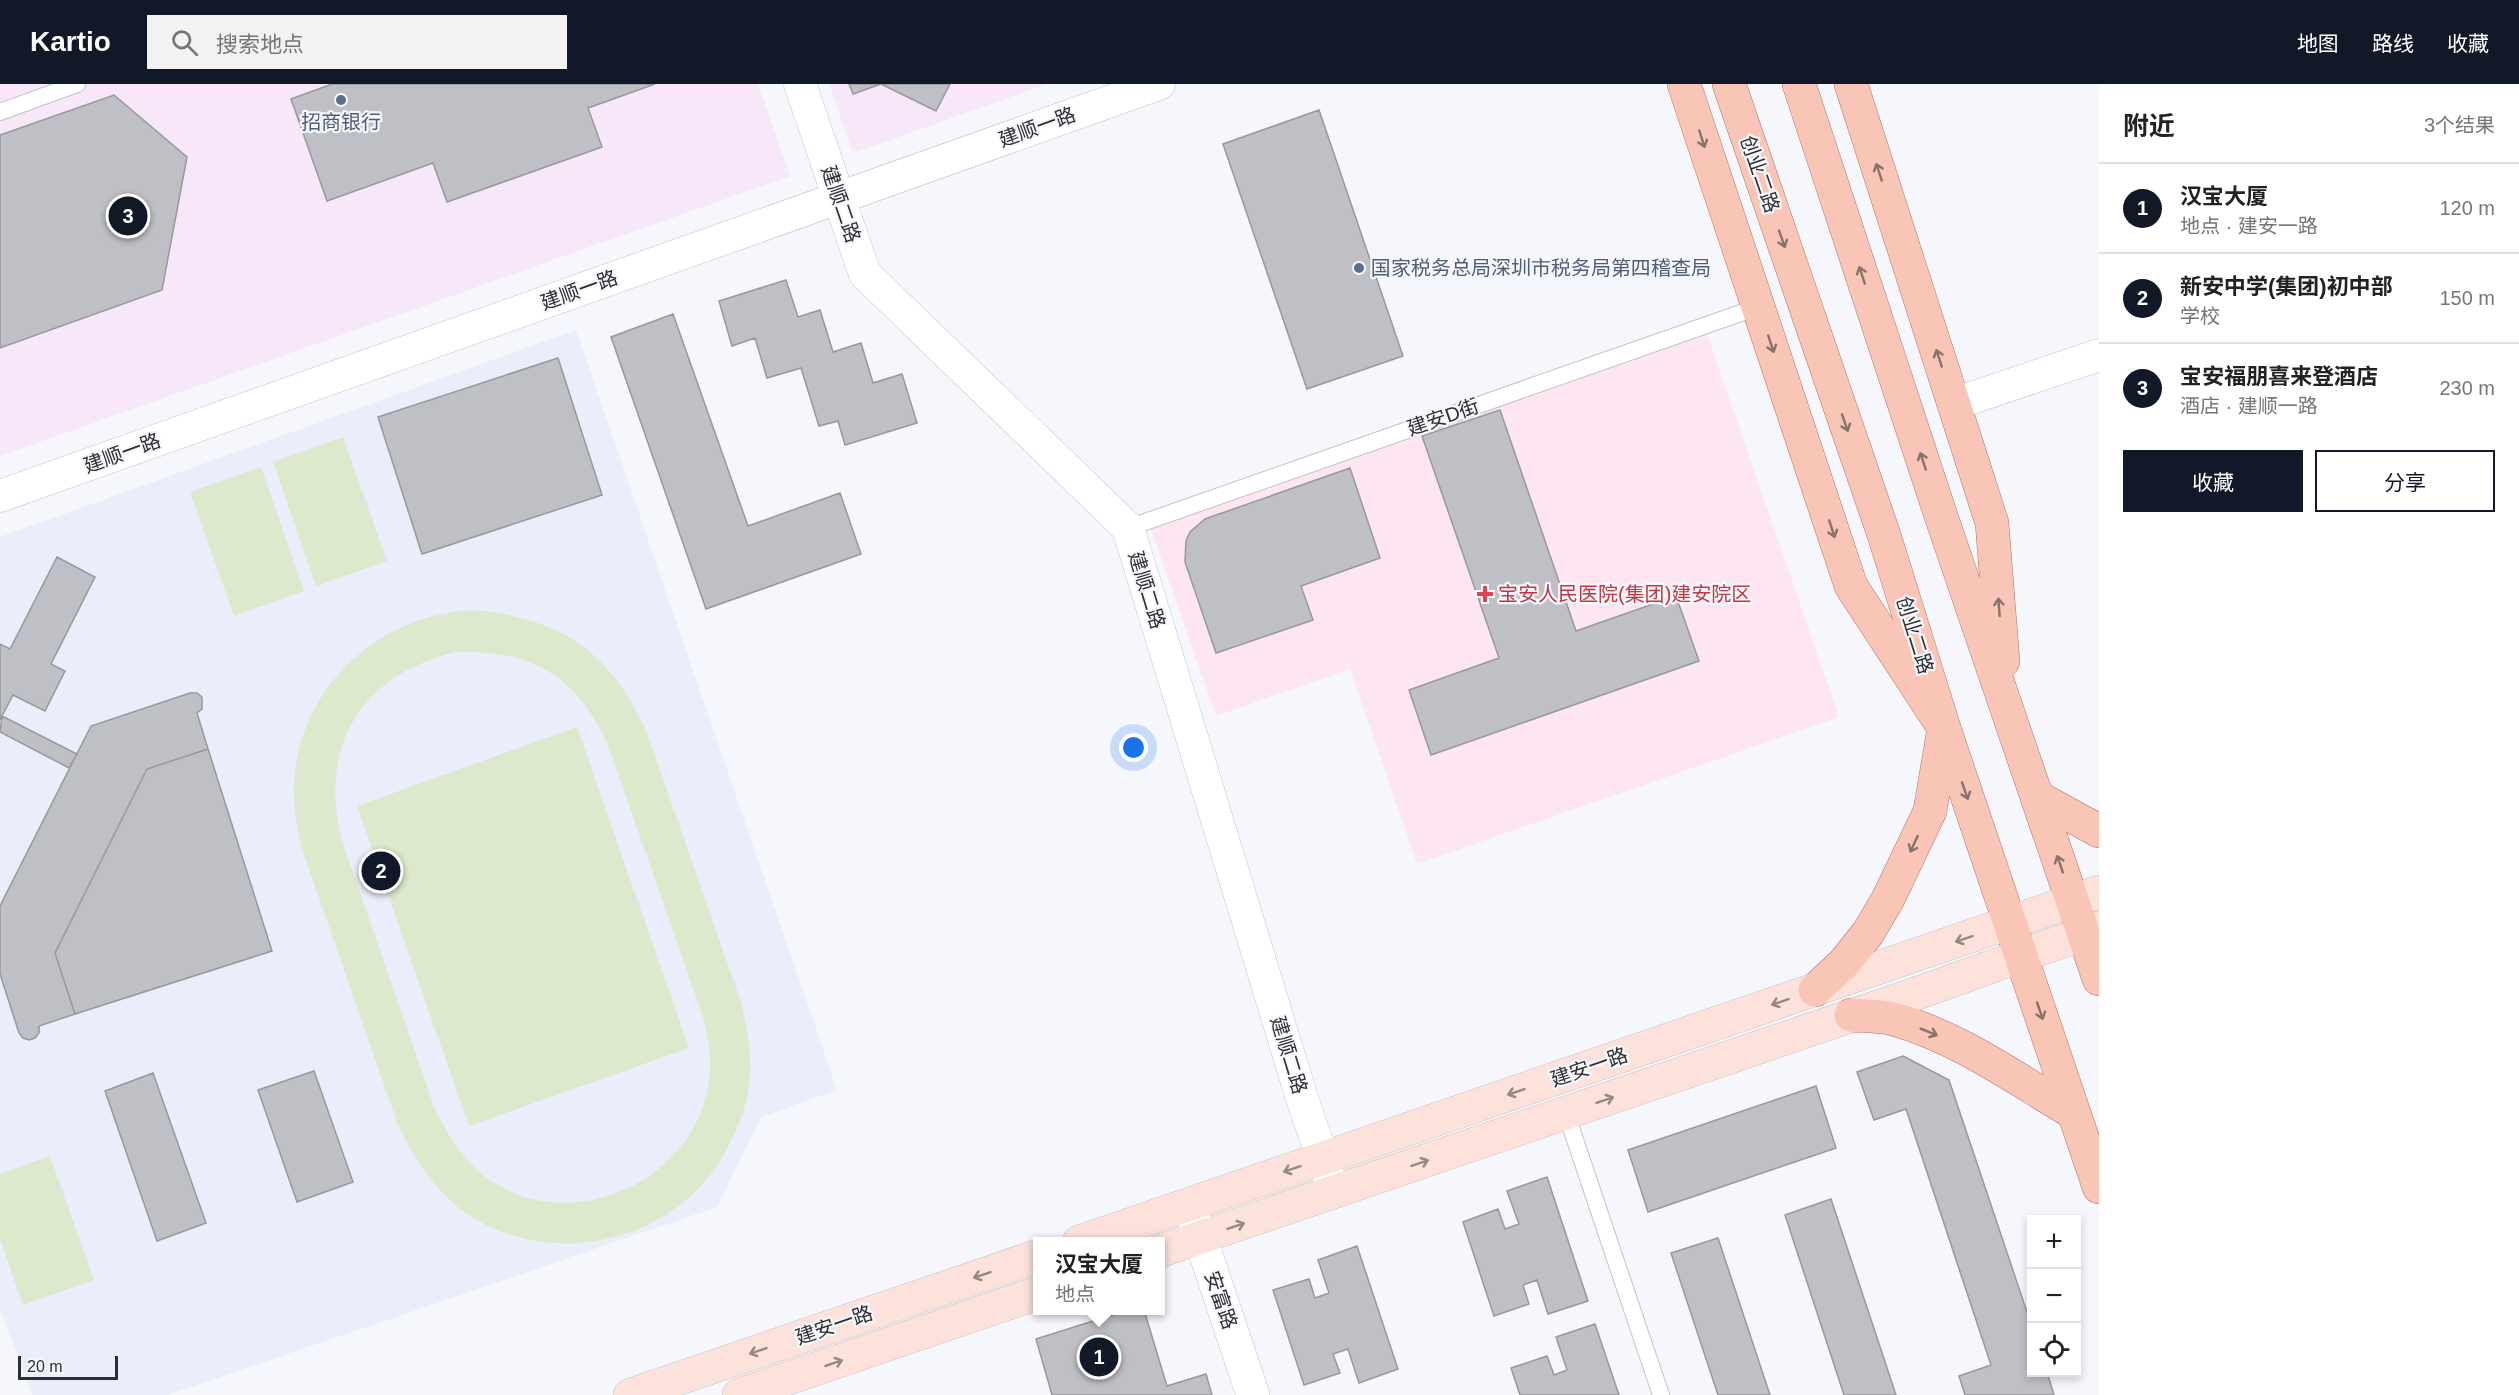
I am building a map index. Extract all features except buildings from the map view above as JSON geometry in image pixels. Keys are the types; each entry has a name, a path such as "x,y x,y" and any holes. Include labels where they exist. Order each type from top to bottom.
{"main road":[{"path":"1684,84 1851,586 1944,728 1930,811 1888,898 1856,949 1815,990"},
{"name":"创业二路","path":"1729,84 1884,535 1944,728 2099,1186"},
{"path":"1799,84 1941,516 2037,796 2086,897 2099,979"},
{"path":"1851,84 1992,523 2007,708"},
{"path":"2037,796 2099,831"},
{"name":"建安一路","path":"1093,1237 2086,897"},
{"name":"建安一路","path":"1165,1250 1851,1015 2091,930"},
{"path":"1851,1015 1890,1018 1955,1043 2074,1113"},
{"name":"建安一路","path":"630,1395 1033,1258"},
{"name":"建安一路","path":"739,1395 1033,1295"}],"street":[{"name":"建顺二路","path":"800,84 865,274 1128,528 1301,1095 1334,1192"},
{"name":"建顺一路","path":"0,496 1159,84"},
{"path":"1954,404 2099,355"},
{"name":"安富路","path":"1189,1204 1253,1395"}],"lane":[{"path":"0,112 77,84"},
{"name":"建安D街","path":"1128,528 1758,307"},
{"path":"1566,1113 1661,1395"}],"shaded area":[{"path":"0,84 758,84 790,176 0,456"},
{"path":"829,84 1048,84 853,153"},
{"name":"宝安人民医院(集团)建安院区","path":"1704,325 1839,717 1417,864 1350,669 1216,716 1148,520"},
{"path":"576,330 837,1090 761,1117 717,1207 168,1395 32,1395 0,1309 0,537"}],"green space":[{"path":"343,437 387,561 316,586 273,462"},
{"path":"261,467 304,591 234,616 190,492"},
{"path":"485,611 514,616 540,624 583,646 601,662 632,704 646,730 741,1002 749,1044 748,1094 737,1127 721,1159 698,1189 669,1213 636,1230 601,1240 564,1243 527,1239 492,1228 459,1208 424,1170 398,1125 303,852 297,826 294,784 298,752 308,723 322,696 341,672 363,651 389,634 417,621 453,612","holes":["455,652 482,653 529,662 548,672 566,684 595,721 608,745 707,1034 710,1068 703,1107 685,1141 659,1168 628,1188 592,1200 555,1202 518,1194 483,1175 455,1145 435,1109 342,841 336,807 336,775 342,746 354,720 371,697 394,678 422,663"]},
{"path":"577,727 689,1048 469,1126 357,806"},
{"path":"50,1156 94,1280 23,1305 0,1239 0,1174"}],"place":[{"name":"招商银行","path":"341,100"},
{"name":"宝安福朋喜来登酒店","path":"128,216"},
{"name":"国家税务总局深圳市税务局第四稽查局","path":"1359,268"},
{"name":"宝安人民医院(集团)建安院区","path":"1485,594"},
{"name":"新安中学(集团)初中部","path":"381,871"},
{"name":"汉宝大厦","path":"1099,1357"}]}
